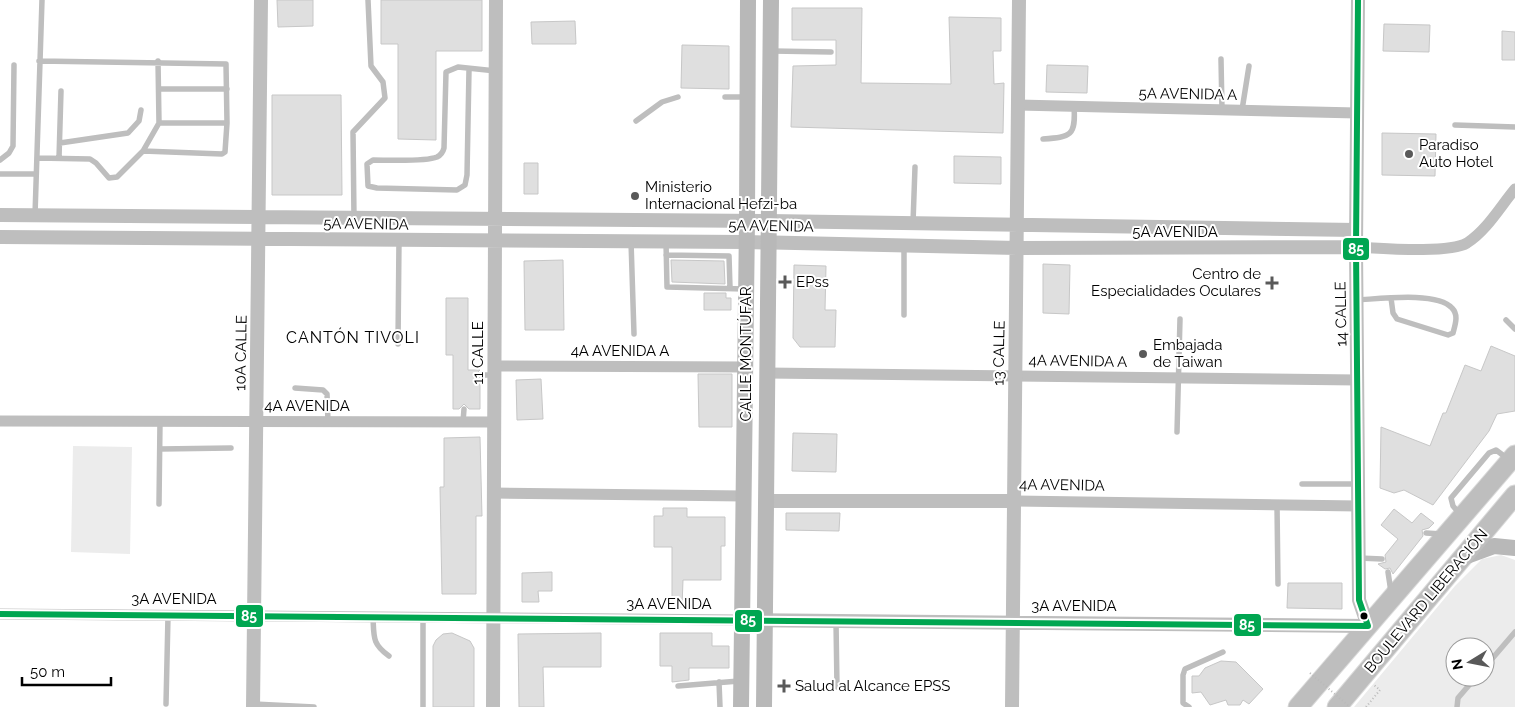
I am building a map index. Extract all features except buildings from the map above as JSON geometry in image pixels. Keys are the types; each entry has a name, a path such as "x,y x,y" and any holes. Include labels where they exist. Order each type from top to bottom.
{"highway":[{"name":"BOULEVARD LIBERACIÓN","path":"1298,707 1512,458"},
{"name":"BOULEVARD LIBERACIÓN","path":"1336,707 1464,558 1515,495"}],"main road":[{"name":"CALLE MONTÚFAR","path":"740,707 746,367 738,288 747,242 748,0"},
{"name":"CALLE MONTÚFAR","path":"764,707 771,0"},
{"path":"1464,558 1494,546 1515,548"}],"street":[{"name":"10A CALLE","path":"253,706 261,0"},
{"name":"11 CALLE","path":"493,707 496,0"},
{"name":"13 CALLE","path":"1012,707 1019,0"},
{"name":"14 CALLE","path":"1358,0 1356,230 1358,558 1360,607 1368,626"},
{"name":"5A AVENIDA A","path":"1018,105 1357,113"},
{"name":"5A AVENIDA","path":"4,237 631,241 666,248 769,242 1016,248 1444,248 1464,244 1479,234 1515,188"},
{"name":"5A AVENIDA","path":"4,215 769,221 1356,230"},
{"path":"4,215 4,237"},
{"name":"4A AVENIDA A","path":"494,370 746,367"},
{"name":"4A AVENIDA A","path":"767,373 1358,380"},
{"name":"4A AVENIDA","path":"0,420 494,422"},
{"path":"493,493 744,496"},
{"name":"4A AVENIDA","path":"766,501 1014,501 1358,506"},
{"name":"3A AVENIDA","path":"0,614 1368,626"}],"lane":[{"path":"36,215 42,0"},
{"path":"354,218 353,132 382,102 385,92 383,82 371,66 368,0"},
{"path":"770,51 831,52"},
{"path":"1221,59 1222,110"},
{"path":"40,61 224,62 227,67 227,124 226,149 222,154 143,151"},
{"path":"37,158 90,159 109,178 113,179 122,173 143,151 159,123 160,89 158,61"},
{"path":"0,160 9,153 13,146 14,65"},
{"path":"1242,110 1249,66"},
{"path":"469,70 467,176 465,185 457,190 377,188 368,186 367,164 373,160 436,158 442,154 444,148 446,72 458,67 469,70 496,71"},
{"path":"160,89 227,89"},
{"path":"59,158 62,91"},
{"path":"636,121 662,102 678,97"},
{"path":"725,97 748,97"},
{"path":"1043,139 1064,138 1072,133 1075,128 1074,106"},
{"path":"60,143 128,133 139,121 141,110"},
{"path":"159,123 227,124"},
{"path":"1455,125 1515,127"},
{"path":"913,223 915,167"},
{"path":"0,174 36,174"},
{"path":"398,344 399,240"},
{"path":"631,241 634,334"},
{"path":"904,245 904,315"},
{"path":"666,248 729,256 738,288 667,287 666,248"},
{"path":"1357,300 1392,298 1423,297 1452,307 1457,317 1453,333 1448,335 1397,318 1393,313 1392,298"},
{"path":"1177,432 1180,378 1180,320"},
{"path":"1506,320 1515,329"},
{"path":"480,375 494,370"},
{"path":"295,388 323,390 327,394 328,422"},
{"path":"463,422 464,409"},
{"path":"159,504 160,422"},
{"path":"160,449 231,448"},
{"path":"1302,484 1358,484"},
{"path":"1277,505 1278,584"},
{"path":"1426,533 1446,534"},
{"path":"1358,558 1382,559"},
{"path":"1388,572 1392,598"},
{"path":"166,704 168,616"},
{"path":"373,617 374,640 377,648 389,656"},
{"path":"423,618 423,707"},
{"path":"836,621 837,687"},
{"path":"1495,655 1515,632"},
{"path":"1189,707 1183,703 1182,695 1185,669 1223,652"},
{"path":"678,686 741,681"},
{"path":"719,682 720,707"},
{"path":"1457,707 1458,698 1467,687"},
{"path":"253,706 314,707"}],"path":[{"path":"1310,673 1350,707"},
{"path":"1366,707 1380,690"}],"shaded area":[{"path":"73,446 132,447 130,554 71,552"},
{"path":"1501,555 1515,560 1515,707 1354,707 1455,586 1482,559"}],"transit line":[{"name":"85","path":"0,614 1368,626 1359,600 1356,247 1358,0"}],"place":[{"name":"Paradiso Auto Hotel","path":"1409,154"},
{"name":"Ministerio Internacional Hefzi-ba","path":"635,196"},
{"name":"EPss","path":"785,282"},
{"name":"Centro de Especialidades Oculares","path":"1272,283"},
{"name":"Embajada de Taiwan","path":"1143,354"},
{"name":"Salud al Alcance EPSS","path":"784,686"}],"district":[{"name":"CANTÓN TIVOLI","path":"353,337"}]}
